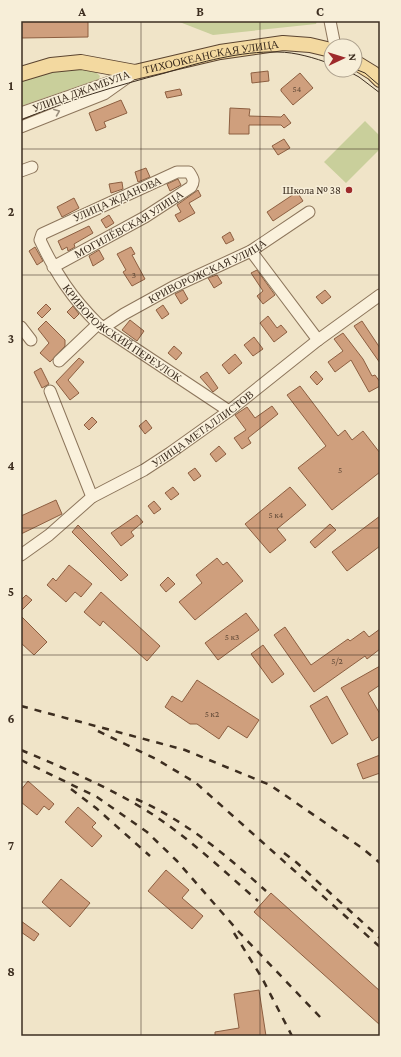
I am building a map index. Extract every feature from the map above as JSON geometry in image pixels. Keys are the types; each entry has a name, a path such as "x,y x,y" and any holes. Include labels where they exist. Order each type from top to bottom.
{"main road":[{"name":"ТИХООКЕАНСКАЯ УЛИЦА","path":"21,74 51,65 81,62 135,72 220,52 282,43 310,45 323,48"},
{"path":"363,67 373,73 380,80"}],"street":[{"path":"330,21 333,38"},
{"name":"УЛИЦА ДЖАМБУЛА","path":"21,113 89,90 135,72"},
{"name":"УЛИЦА ДЖАМБУЛА","path":"21,127 104,94 135,72"},
{"path":"21,171 32,167"},
{"name":"УЛИЦА ЖДАНОВА","path":"42,234 177,172 189,172 192,175"},
{"name":"МОГИЛЁВСКАЯ УЛИЦА","path":"53,266 145,217 191,187 194,183 192,175"},
{"name":"КРИВОРОЖСКАЯ УЛИЦА","path":"59,361 101,326 173,287 251,251 309,212"},
{"name":"КРИВОРОЖСКИЙ ПЕРЕУЛОК","path":"42,234 40,240 59,277 85,310 101,326 229,411"},
{"path":"251,251 318,340"},
{"name":"УЛИЦА МЕТАЛЛИСТОВ","path":"21,555 49,534 92,497 144,470 170,454 229,411 318,340 380,294"},
{"path":"21,328 31,340"},
{"path":"50,391 92,497"}],"green space":[{"path":"177,21 317,21 316,24 213,35"},
{"path":"72,67 96,72 100,76 99,79 21,106 21,78"},
{"path":"365,121 380,136 380,149 346,183 324,162"}],"building":[{"path":"21,21 88,21 88,37 21,38"},
{"path":"268,71 269,81 252,83 251,73"},
{"path":"300,73 313,88 293,105 281,89"},
{"path":"180,89 182,95 167,98 165,92"},
{"path":"121,100 127,113 104,122 106,127 96,131 89,113"},
{"path":"230,108 250,109 249,116 281,117 284,114 291,123 284,128 281,125 249,125 249,134 229,134"},
{"path":"284,139 290,148 278,155 272,146"},
{"path":"146,168 150,177 138,182 135,172"},
{"path":"178,179 181,185 170,191 167,184"},
{"path":"122,182 123,189 111,193 109,184"},
{"path":"198,190 201,196 189,203 195,213 179,222 175,215 181,212 177,205"},
{"path":"297,192 303,201 273,221 267,212"},
{"path":"74,198 79,208 62,217 57,207"},
{"path":"109,215 114,223 106,228 101,220"},
{"path":"89,226 93,233 74,244 75,247 68,251 67,247 62,250 58,241"},
{"path":"230,232 234,240 226,244 222,237"},
{"path":"35,247 43,261 37,265 29,251"},
{"path":"131,247 135,254 132,255 145,279 132,286 123,272 126,270 117,254"},
{"path":"99,250 104,259 93,266 89,256"},
{"path":"257,270 275,295 263,304 257,296 263,291 251,273"},
{"path":"217,275 222,283 214,288 208,278"},
{"path":"183,290 188,299 181,304 175,294"},
{"path":"325,290 331,297 322,304 316,297"},
{"path":"46,304 51,309 42,318 37,313"},
{"path":"163,305 169,314 162,319 156,310"},
{"path":"73,306 79,314 74,319 67,312"},
{"path":"268,316 277,328 281,325 287,332 274,342 260,323"},
{"path":"130,320 144,331 137,341 122,330"},
{"path":"46,321 65,340 65,346 50,362 40,353 49,343 38,329"},
{"path":"362,321 380,348 380,363 354,326"},
{"path":"343,333 363,359 372,376 375,375 380,382 380,386 369,392 351,360 335,372 328,362 343,351 334,339"},
{"path":"254,337 263,349 253,356 244,345"},
{"path":"174,346 182,353 176,360 168,353"},
{"path":"235,354 242,363 229,374 222,365"},
{"path":"79,358 84,362 68,380 79,393 70,400 56,382"},
{"path":"41,368 49,384 42,388 34,372"},
{"path":"316,371 323,379 317,385 310,377"},
{"path":"207,372 218,388 213,392 200,377"},
{"path":"300,386 338,436 345,430 352,440 363,431 380,453 380,472 332,510 298,468 326,446 287,395"},
{"path":"272,406 278,414 248,438 251,443 242,449 234,438 246,430 235,415 247,407 255,418"},
{"path":"92,417 97,422 89,430 84,425"},
{"path":"146,420 152,428 145,434 139,426"},
{"path":"219,446 226,454 216,462 210,454"},
{"path":"195,468 201,476 194,481 188,473"},
{"path":"173,487 179,494 171,500 165,493"},
{"path":"290,487 306,505 277,529 286,540 270,553 245,524"},
{"path":"56,500 62,514 21,534 21,516"},
{"path":"154,501 161,509 154,514 148,506"},
{"path":"137,515 143,522 131,532 134,536 121,546 111,533"},
{"path":"380,516 380,546 347,571 332,552"},
{"path":"330,524 336,530 315,548 310,542"},
{"path":"78,525 128,575 121,581 72,532"},
{"path":"217,558 223,565 227,562 243,581 195,620 179,602 202,583 196,575"},
{"path":"69,565 92,584 81,597 75,592 66,602 47,585 53,578 56,581"},
{"path":"168,577 175,584 166,592 160,585"},
{"path":"101,592 160,646 147,661 103,621 100,626 84,612"},
{"path":"26,595 32,600 21,611 21,600"},
{"path":"246,613 259,630 218,660 205,643"},
{"path":"21,616 47,642 34,655 21,643"},
{"path":"285,627 311,665 348,639 350,641 364,631 369,637 380,629 380,649 367,659 365,656 314,692 274,635"},
{"path":"263,645 284,674 272,683 251,654"},
{"path":"380,666 380,685 368,693 380,714 380,736 372,741 341,688"},
{"path":"197,680 259,720 247,738 228,726 219,739 197,724 190,724 165,707 172,696 182,702"},
{"path":"327,696 348,734 332,744 310,706"},
{"path":"380,755 380,773 363,779 357,764"},
{"path":"28,781 54,804 49,810 44,806 37,815 21,802 21,790"},
{"path":"78,807 96,823 92,827 102,836 92,847 65,822"},
{"path":"166,870 189,890 182,898 203,916 192,929 148,891"},
{"path":"61,879 90,903 70,927 42,902"},
{"path":"271,893 380,991 380,1025 254,912"},
{"path":"21,921 39,934 34,941 21,932"},
{"path":"259,990 266,1036 215,1036 215,1032 239,1028 234,994"}],"tram line":[{"path":"21,120 56,106 110,88 192,65 235,55 264,52 285,52 323,62"},
{"path":"363,72 380,86"},
{"path":"360,78 380,93"}],"railway":[{"path":"21,706 185,750 270,785 362,848 380,863"},
{"path":"98,731 156,759 196,783 380,947"},
{"path":"21,750 104,787 152,814 220,867 258,901"},
{"path":"21,760 97,797 147,832 177,861 239,932 321,1018"},
{"path":"71,789 96,808 150,856"},
{"path":"136,799 189,828 266,891"},
{"path":"284,853 296,862 380,938"},
{"path":"234,933 262,978 292,1036"}],"place":[{"name":"Школа № 38","path":"349,190"}]}
